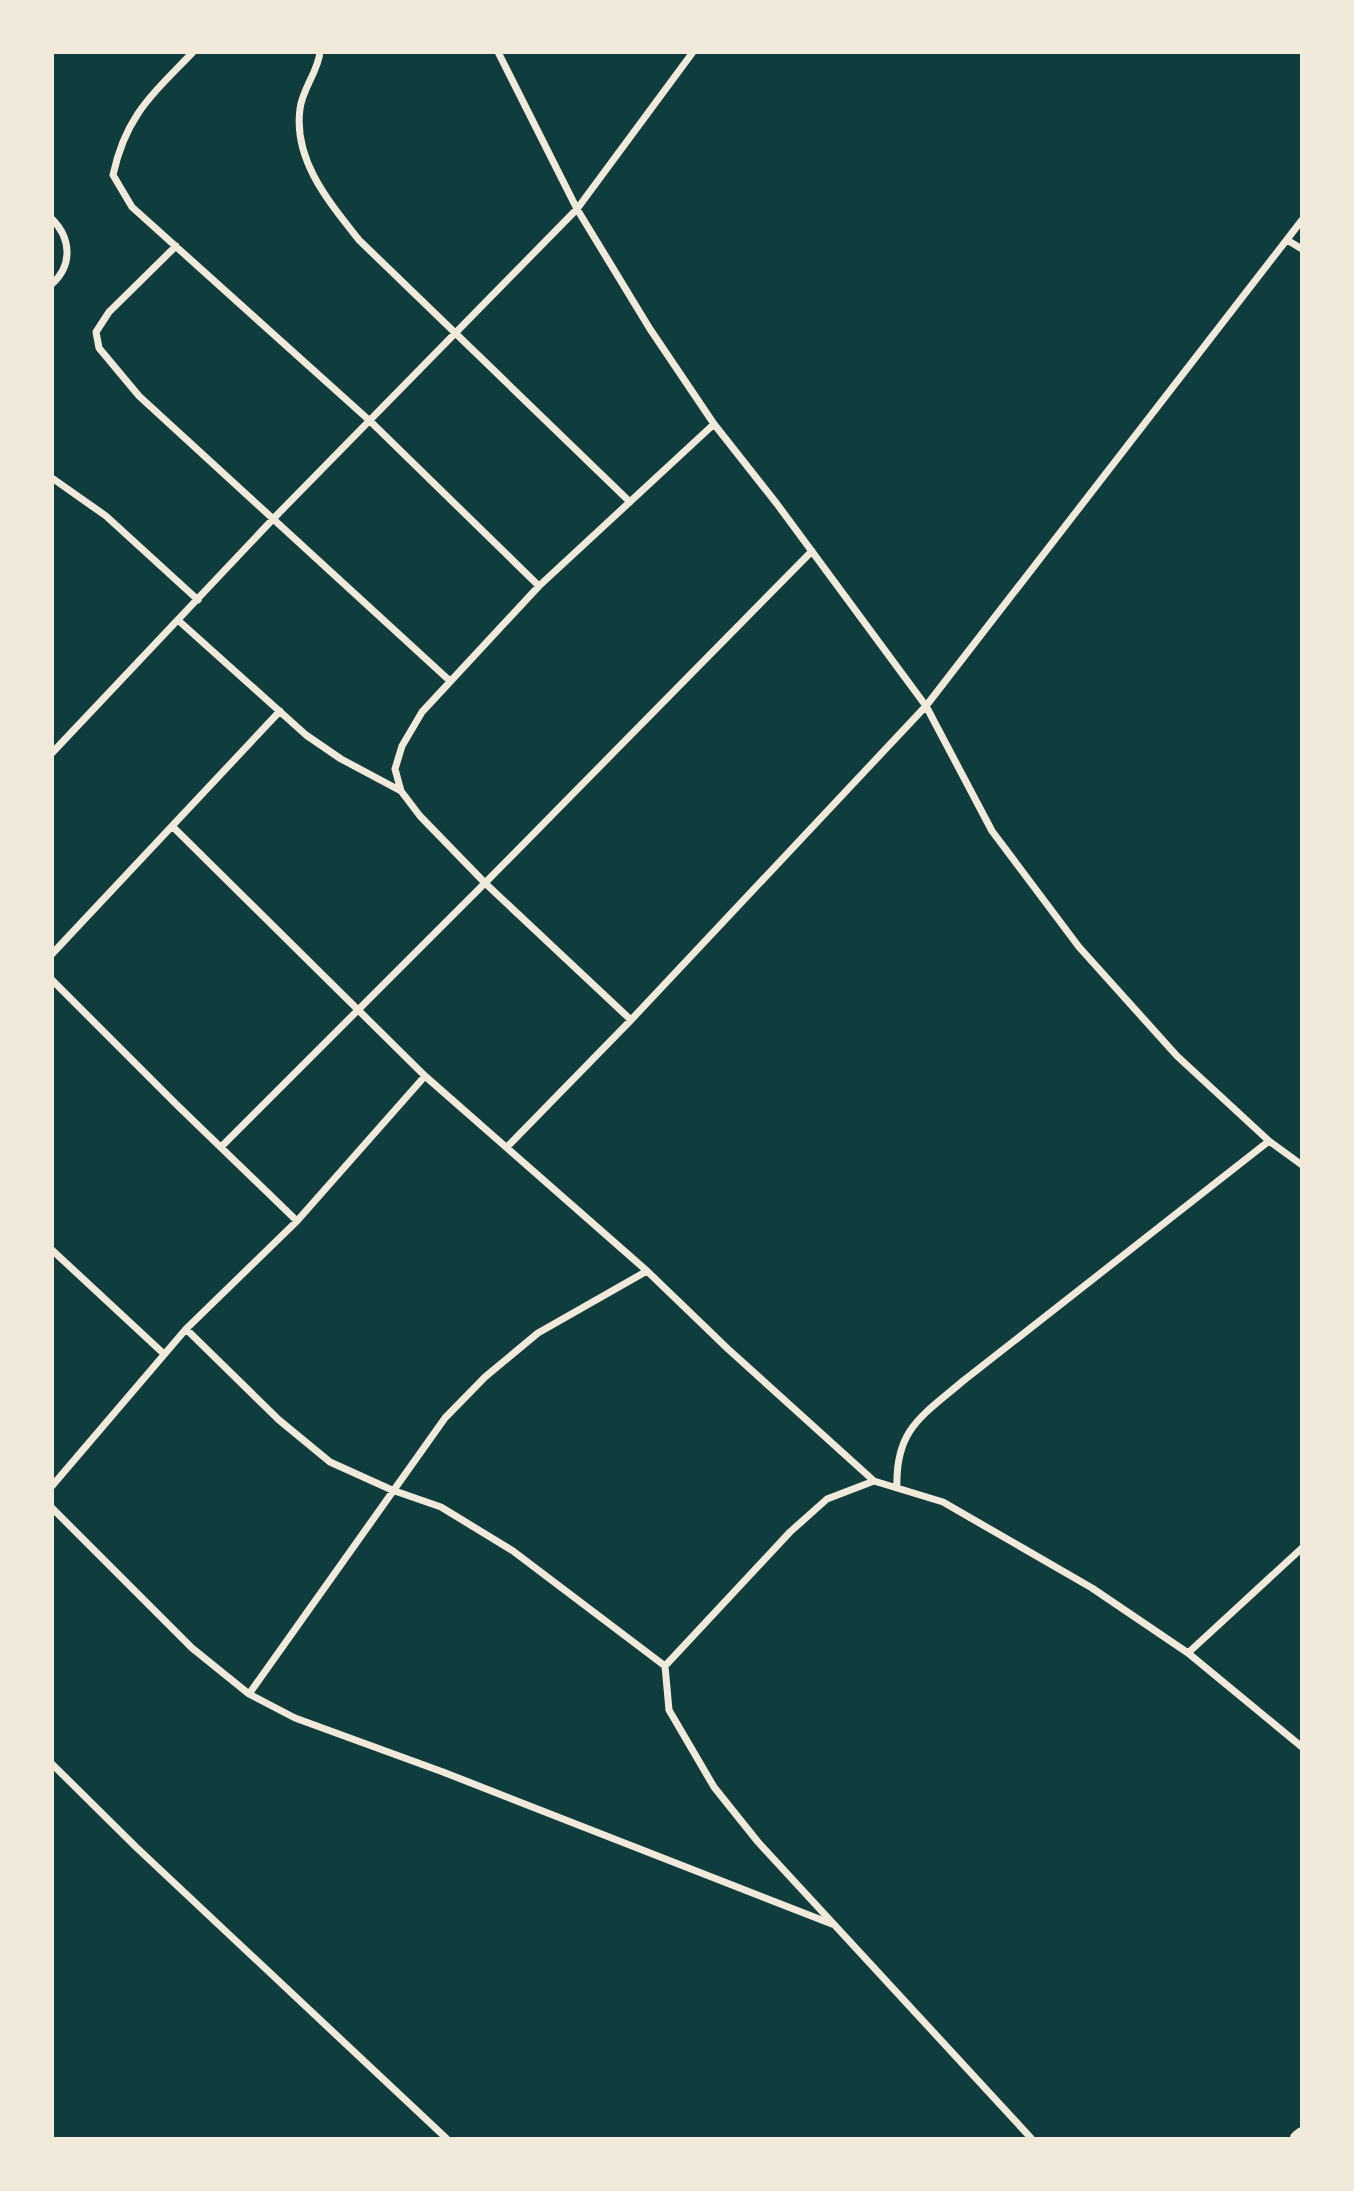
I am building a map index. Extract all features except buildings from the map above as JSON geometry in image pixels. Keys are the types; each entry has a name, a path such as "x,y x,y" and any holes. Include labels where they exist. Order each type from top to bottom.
{"main road":[{"path":"1297,2138 1301,2134"}],"street":[{"path":"193,52 149,97 133,119 119,146 113,176 132,207 370,421 539,586"},
{"path":"320,52 319,61 300,107 300,140 306,163 334,209 359,240 630,502"},
{"path":"498,52 577,209 650,329 714,424 926,706 992,831 1079,947 1177,1056 1269,1141 1301,1165"},
{"path":"52,752 274,519 577,209 693,52"},
{"path":"52,219 61,228 68,247 67,262 59,278 52,284"},
{"path":"507,1147 631,1020 926,706 1301,220"},
{"path":"1287,240 1301,249"},
{"path":"176,246 109,312 96,331 99,348 139,396 450,681"},
{"path":"631,1020 485,883 420,816 401,791 395,769 402,746 422,712 450,681 539,586 714,424"},
{"path":"52,478 106,516 198,600"},
{"path":"221,1147 811,551"},
{"path":"179,621 306,735 341,759 401,791"},
{"path":"52,954 280,711"},
{"path":"173,827 425,1076 647,1271 874,1481 943,1502 1092,1588 1188,1653 1301,1747"},
{"path":"52,980 297,1221"},
{"path":"52,1486 186,1329 297,1221 425,1076"},
{"path":"897,1488 897,1464 902,1443 918,1420 962,1381 1269,1141"},
{"path":"52,1250 164,1354"},
{"path":"249,1694 445,1418 485,1377 538,1332 647,1271"},
{"path":"186,1329 279,1420 330,1462 392,1490 441,1507 513,1551 665,1666 669,1710 714,1787 758,1842 1031,2138"},
{"path":"665,1666 790,1532 827,1499 874,1481"},
{"path":"52,1508 192,1648 249,1694 295,1718 443,1772 835,1925"},
{"path":"1188,1653 1301,1548"},
{"path":"52,1765 446,2138"}]}
